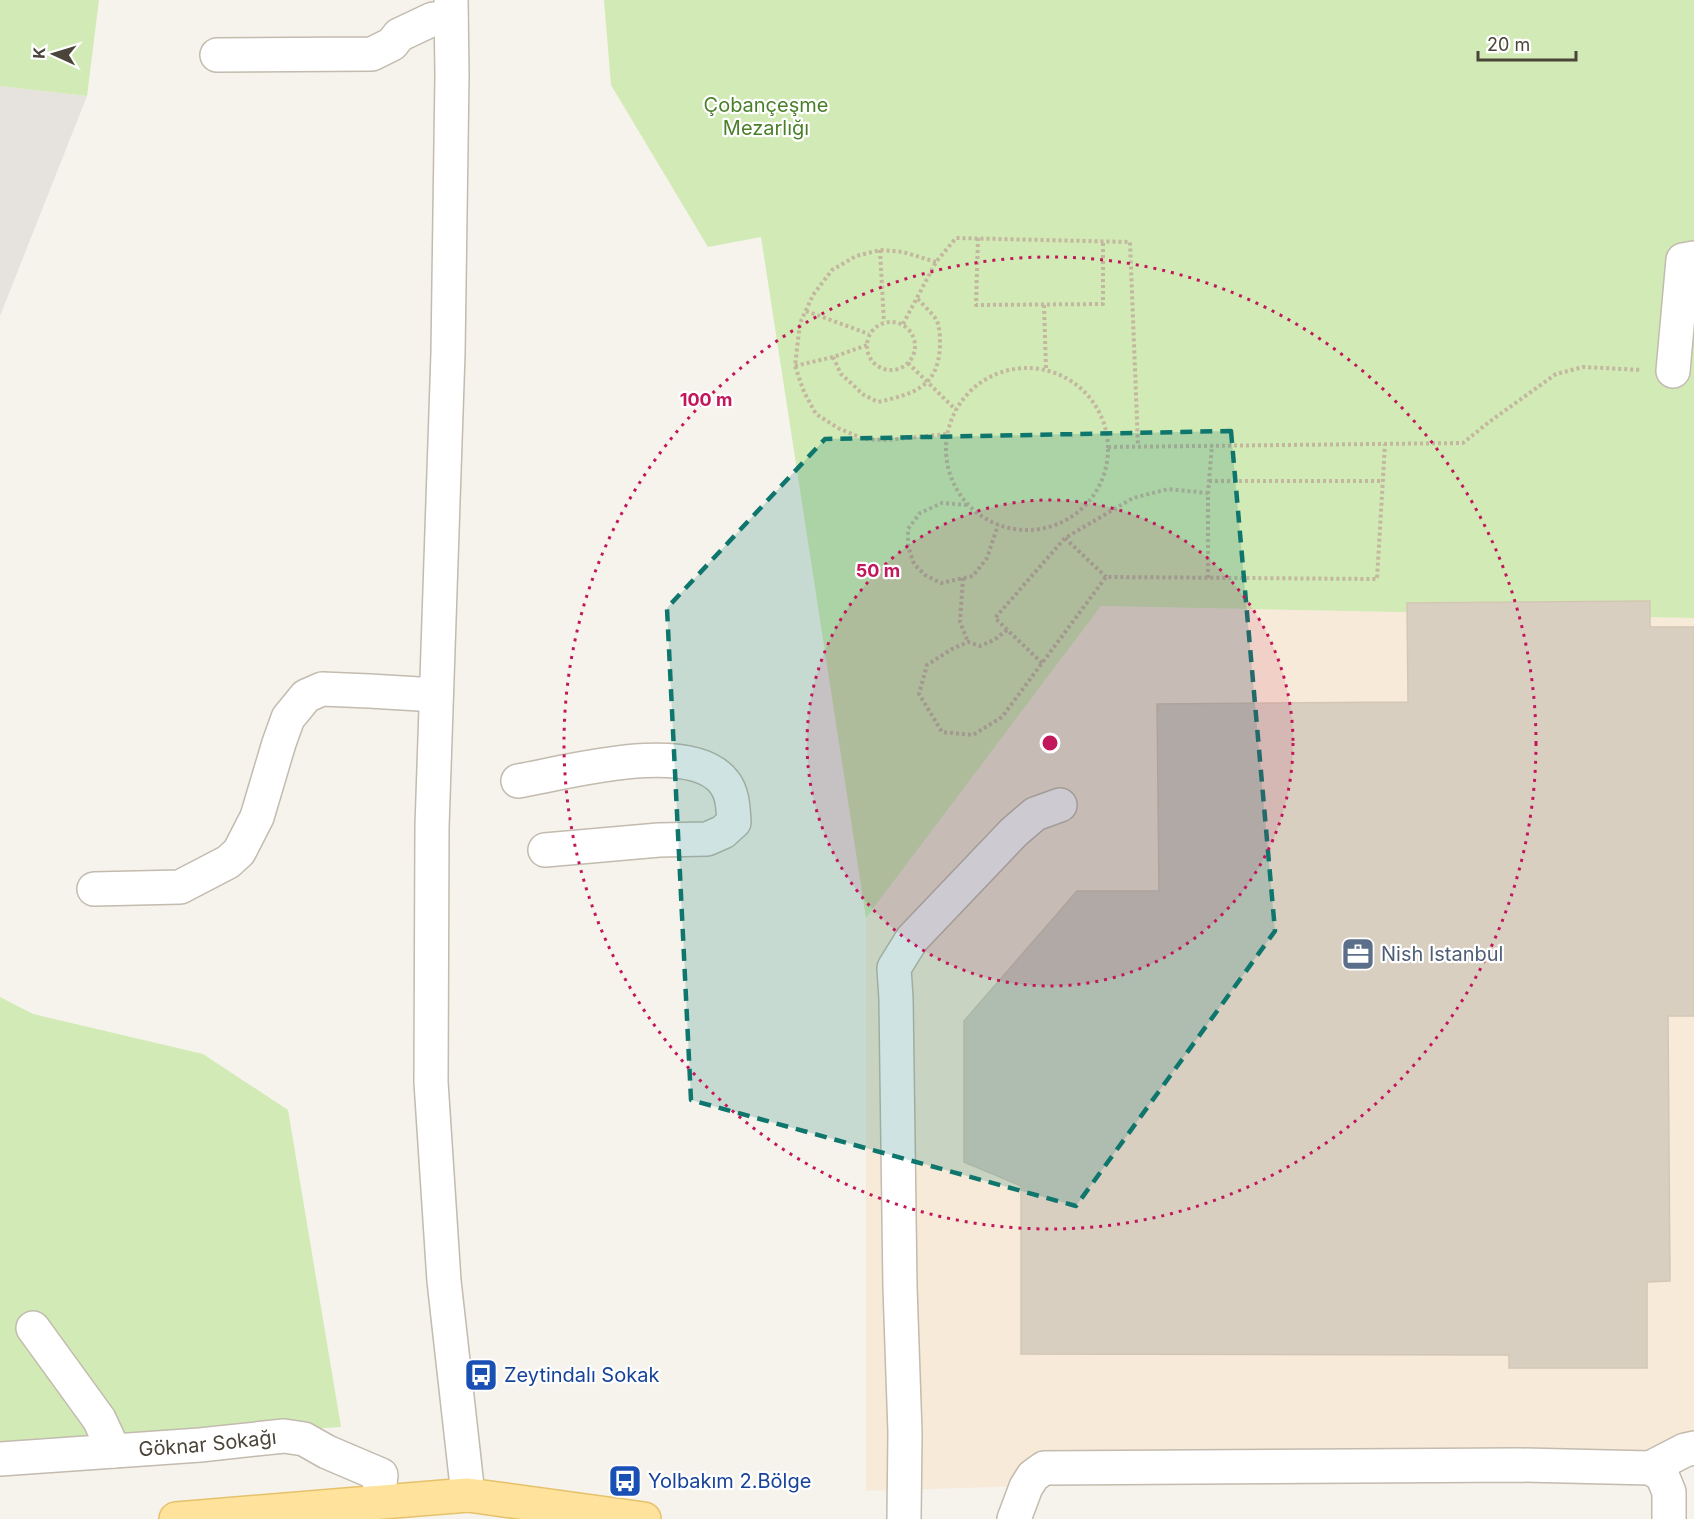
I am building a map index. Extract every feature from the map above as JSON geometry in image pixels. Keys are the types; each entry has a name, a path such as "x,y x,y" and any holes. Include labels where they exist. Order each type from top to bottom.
{"main road":[{"path":"176,1519 367,1510 468,1495 602,1516 644,1519"}],"street":[{"path":"217,55 372,54 392,44 399,35 451,10 448,341 432,827 431,1082 444,1281 468,1495"},
{"path":"1673,371 1683,260 1694,258"},
{"path":"94,889 180,887 228,862 239,852 257,817 288,718 306,696 322,689 436,695"},
{"path":"518,781 556,775 580,768 651,760 675,760 711,770 725,782 732,800 734,822 723,832 707,839 659,840 546,850"},
{"path":"904,1519 905,1433 894,968 912,939 1014,832 1035,814 1060,805"},
{"path":"33,1328 99,1419 114,1451"},
{"name":"Göknar Sokağı","path":"0,1459 200,1445 284,1436 304,1439 327,1452 381,1475 367,1510"},
{"path":"1014,1519 1029,1482 1044,1468 1508,1465 1650,1468 1685,1450 1694,1448"},
{"path":"1650,1468 1662,1475 1669,1492 1669,1519"}],"path":[{"path":"903,324 936,262 956,238 1130,242 1138,446"},
{"path":"978,238 976,305 1103,304 1103,241"},
{"path":"936,262 903,252 880,250 856,256 832,270 813,295 800,323 795,366 804,392 816,414 838,428 864,439 887,440 947,434"},
{"path":"880,250 884,322"},
{"path":"833,357 841,374 864,395 878,402 908,395 928,383 939,360 940,338 936,320 917,298"},
{"path":"1044,305 1046,369"},
{"path":"806,311 869,334"},
{"path":"884,322 903,324 913,335 915,343 915,350 908,363 893,370 877,366 868,353 869,334 884,322"},
{"path":"795,366 833,357 867,345"},
{"path":"908,363 956,410"},
{"path":"1108,447 1463,443 1556,374 1583,367 1673,371"},
{"path":"1020,368 1046,369 1070,380 1090,398 1103,420 1108,447 1104,473 1092,496 1074,515 1050,527 1024,530 998,525 982,517 967,504 953,483 946,459 947,434 956,410 972,389 994,374 1020,368"},
{"path":"1065,538 1106,577 1377,579 1385,444"},
{"path":"1208,578 1208,493 1212,445"},
{"path":"1209,481 1383,481"},
{"path":"1042,663 995,618 1065,538 1133,498 1168,489 1208,493"},
{"path":"967,504 942,503 920,513 908,529 908,546 914,564 925,575 941,583 973,576 987,558 998,525"},
{"path":"1007,630 994,640 980,646 968,642 952,649 927,665 920,694 942,732 974,735 1002,717 1106,577"},
{"path":"963,578 960,622 968,642"}],"highlighted area":[{"path":"1231,431 1275,931 1076,1206 691,1100 667,608 825,439"}],"shaded area":[{"path":"0,86 87,96 0,316"},
{"name":"Nish Istanbul","path":"1100,606 1694,618 1694,1465 866,1491 866,918"}],"green space":[{"path":"0,0 99,0 87,96 0,86"},
{"name":"Çobançeşme Mezarlığı","path":"604,0 1694,0 1694,618 1101,606 866,918 761,237 708,247 611,85"},
{"path":"0,997 33,1014 203,1054 288,1110 341,1427 0,1447"}],"building":[{"name":"Nish Istanbul","path":"1650,601 1650,627 1694,627 1694,1016 1668,1016 1670,1281 1647,1282 1647,1368 1509,1368 1509,1355 1021,1354 1021,1186 964,1162 964,1021 1077,891 1159,891 1157,704 1408,702 1407,603"}],"place":[{"name":"Nish Istanbul","path":"1358,954"},
{"name":"Zeytindalı Sokak","path":"481,1375"},
{"name":"Yolbakım 2.Bölge","path":"625,1481"}]}
